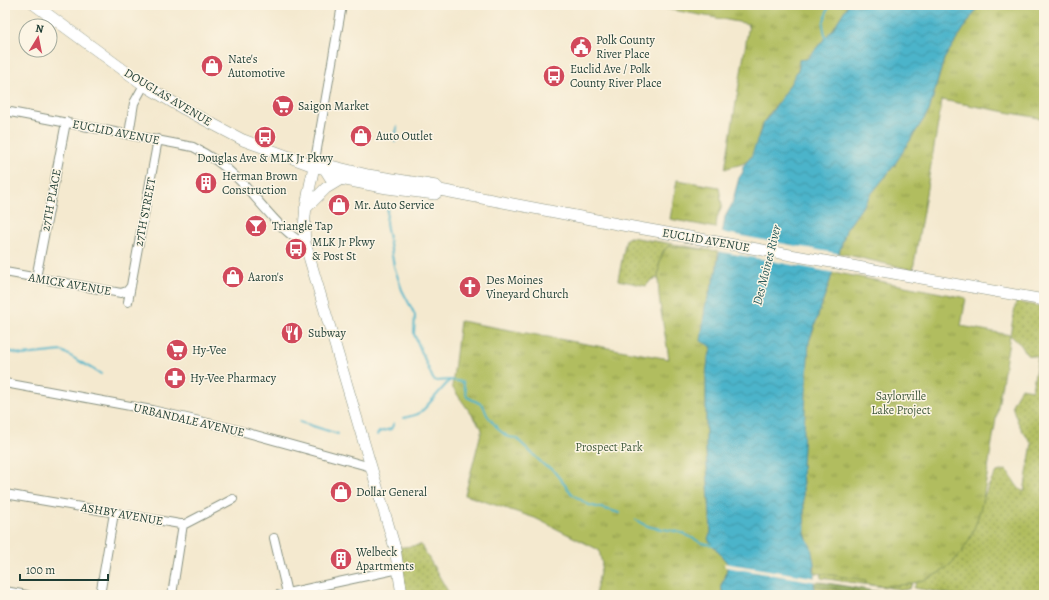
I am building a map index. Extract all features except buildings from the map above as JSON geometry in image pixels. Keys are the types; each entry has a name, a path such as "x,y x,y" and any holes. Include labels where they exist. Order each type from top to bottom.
{"main road":[{"name":"DOUGLAS AVENUE","path":"35,5 144,85 184,109 238,137 314,166"},
{"name":"EUCLID AVENUE","path":"314,166 325,169 332,166 368,175 436,186 440,190 633,227 1044,300"},
{"path":"314,166 305,209 305,243 395,548 402,595"},
{"name":"EUCLID AVENUE","path":"325,169 330,177 387,188 435,194 440,190"},
{"path":"305,209 326,188 341,179"}],"street":[{"path":"314,166 342,5"},
{"path":"129,134 134,103 144,85"},
{"name":"EUCLID AVENUE","path":"5,111 158,139 193,147 213,157 223,165 261,202 285,230 298,241 305,243"},
{"name":"27TH PLACE","path":"36,278 66,122"},
{"name":"27TH STREET","path":"128,302 158,139"},
{"name":"AMICK AVENUE","path":"5,272 120,293 127,291 131,286"},
{"name":"URBANDALE AVENUE","path":"5,383 152,410 223,426 371,467"},
{"name":"ASHBY AVENUE","path":"5,494 183,524"},
{"path":"172,595 183,524 233,499"},
{"path":"100,595 114,513"},
{"path":"274,538 287,592"},
{"path":"278,595 399,569"},
{"path":"5,591 27,595"}],"green space":[{"path":"646,5 848,5 833,29 807,59 799,60 798,68 791,85 763,123 755,150 748,161 725,169 749,24"},
{"path":"979,5 1044,5 1044,119 942,100 913,270 839,253 846,230 872,193 893,167 929,111 944,59"},
{"path":"677,180 719,187 722,205 717,218 716,228 670,219"},
{"path":"630,237 704,249 668,246 663,251 659,278 651,280 646,286 618,280 626,239"},
{"name":"Prospect Park","path":"668,246 718,251 716,274 709,292 703,322 712,347 708,359 706,376 706,451 711,532 708,539 728,564 725,578 721,585 723,595 595,595 602,564 599,550 535,518 465,495 482,429 452,387 460,321 669,359 658,283 662,255"},
{"name":"Saylorville Lake Project","path":"833,272 966,298 961,326 1010,335 985,488 981,508 975,526 967,543 957,558 945,569 932,577 917,582 883,586 865,584 866,580 815,573 814,563 805,534 802,465 805,385 809,342"},
{"path":"1016,302 1044,307 1044,595 955,595 914,588 917,581 939,573 956,559 990,483 997,472 1006,470 1018,487 1024,492 1032,443 1019,425 1012,405 1021,388 1032,390 1038,357 1027,355 1021,345 1010,335"},
{"path":"421,545 450,595 402,595 395,548"},
{"path":"820,570 913,582 910,588 905,590 821,578"},
{"path":"815,581 874,591 921,595 814,595"},
{"path":"815,586 869,595 814,595"}],"water":[{"name":"Des Moines River","path":"848,5 979,5 944,59 929,111 893,167 872,193 846,230 809,342 802,465 805,534 811,547 814,563 814,595 723,595 721,585 725,578 728,564 708,539 711,532 706,451 706,376 708,359 712,347 701,341 705,307 716,273 725,217 732,204 739,178 743,172 743,166 751,157 763,124 785,93 799,68 799,60 807,59 833,29"}],"pier":[{"path":"720,232 841,254 835,273 717,251"},
{"path":"724,563 817,578 817,582 725,567"}],"waterway":[{"path":"826,40 823,25 829,5"},
{"path":"395,142 397,126"},
{"path":"388,204 386,223 394,266 402,290 415,315 414,334 433,379 436,381 450,380"},
{"path":"5,350 22,355 62,351 101,374"},
{"path":"404,418 418,414 450,380 463,382 467,397 483,405 487,415 499,430 508,437 516,438 545,466 552,469 573,495 589,505 620,513"},
{"path":"300,422 338,434"},
{"path":"377,435 379,432 391,429 394,423"},
{"path":"636,520 647,526 672,530 687,535 699,542 714,545"}],"place":[{"name":"Polk County River Place","path":"581,47"},
{"name":"Nate's Automotive","path":"212,66"},
{"name":"Euclid Ave / Polk County River Place","path":"554,76"},
{"name":"Saigon Market","path":"283,106"},
{"name":"Auto Outlet","path":"361,136"},
{"name":"Douglas Ave & MLK Jr Pkwy","path":"265,137"},
{"name":"Herman Brown Construction","path":"206,183"},
{"name":"Mr. Auto Service","path":"339,205"},
{"name":"Triangle Tap","path":"256,226"},
{"name":"MLK Jr Pkwy & Post St","path":"296,249"},
{"name":"Aaron's","path":"233,277"},
{"name":"Des Moines Vineyard Church","path":"470,287"},
{"name":"Subway","path":"292,333"},
{"name":"Hy-Vee","path":"177,350"},
{"name":"Hy-Vee Pharmacy","path":"175,378"},
{"name":"Dollar General","path":"341,492"},
{"name":"Welbeck Apartments","path":"341,559"}]}
